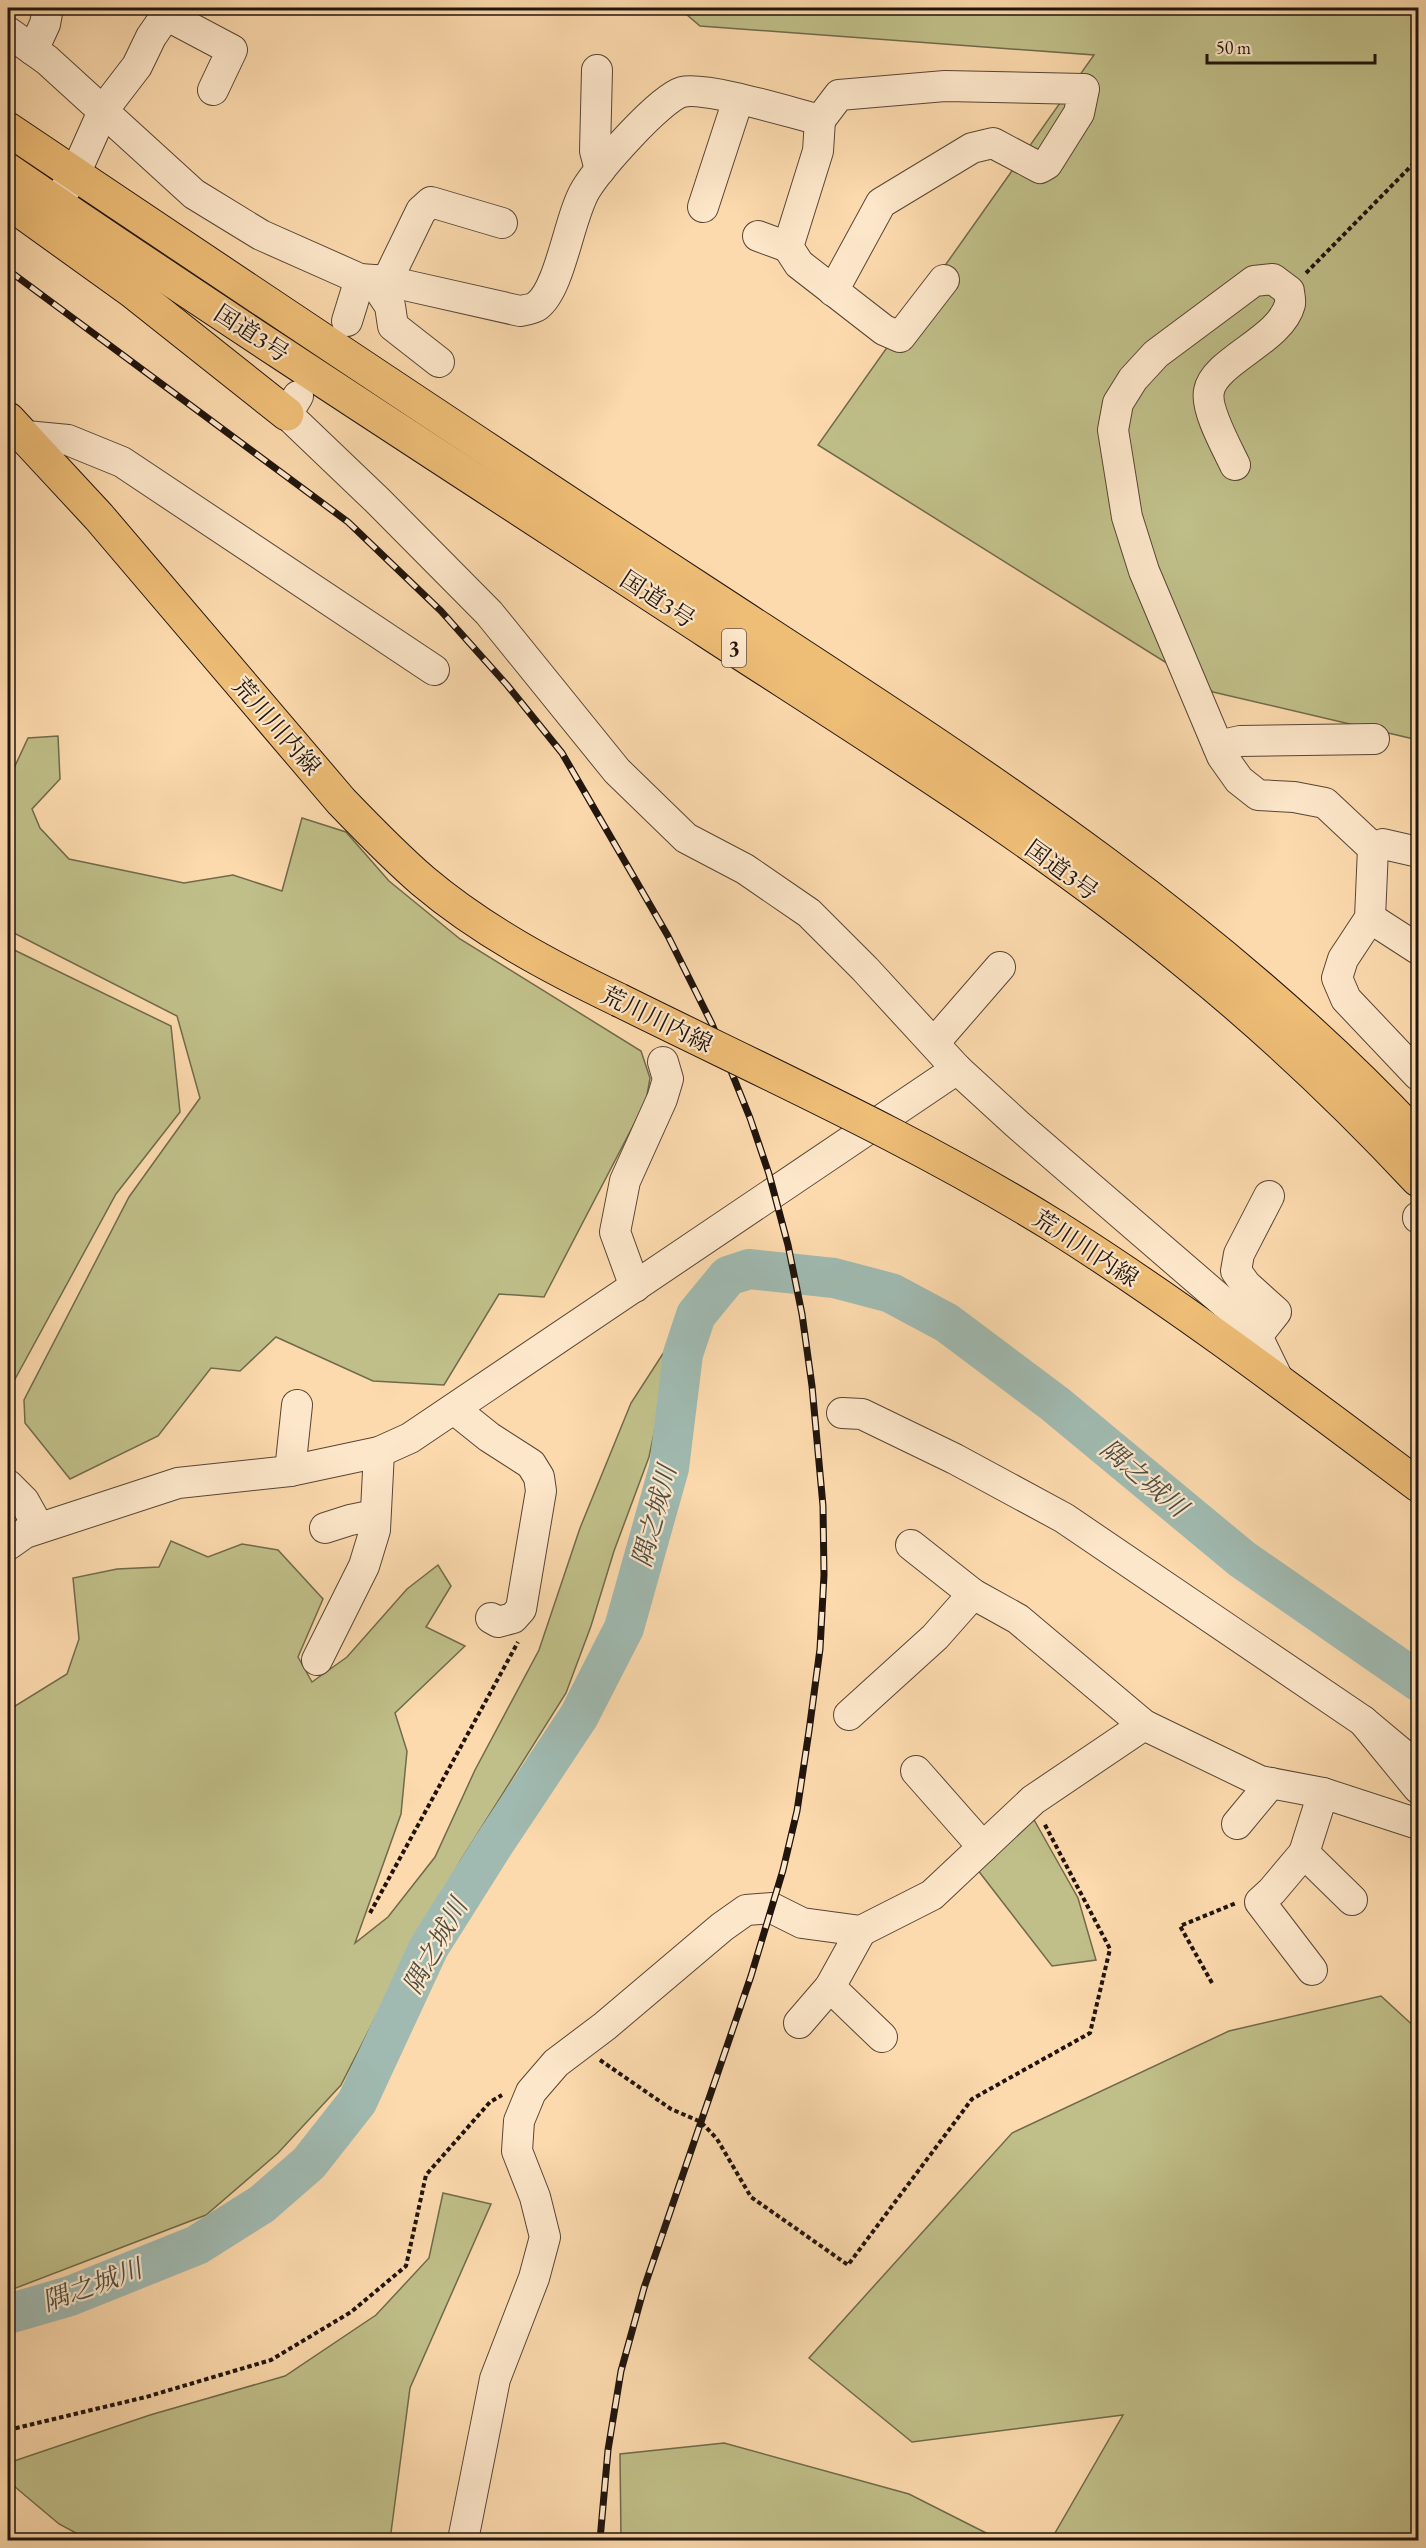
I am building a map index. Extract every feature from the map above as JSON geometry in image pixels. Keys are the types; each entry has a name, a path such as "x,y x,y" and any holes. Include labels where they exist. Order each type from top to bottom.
{"main road":[{"name":"国道3号","path":"8,129 489,451 985,776 1108,864 1211,944 1305,1025 1419,1138"},
{"name":"国道3号","path":"8,170 977,808 1189,965 1366,1125 1419,1180"},
{"path":"8,202 292,405"},
{"name":"荒川川内線","path":"17,428 99,517 341,801 382,844 466,914 568,976 925,1150 984,1182 1094,1251 1279,1381 1419,1485"}],"street":[{"path":"33,50 45,24 48,8"},
{"path":"56,203 75,174 104,109 136,66 168,11 232,50 213,90"},
{"path":"8,32 104,109 194,194 261,235 374,280 520,311 537,307 549,290 585,190 651,114 681,92 708,92 820,120"},
{"path":"597,70 595,151 600,170"},
{"path":"788,247 818,151 820,120 839,95 945,86 1083,89 1079,113 1047,164 1040,168 993,143 972,148 881,203 832,291"},
{"path":"703,207 738,100"},
{"path":"347,321 421,211 431,202 502,224"},
{"path":"758,236 788,247 798,264 884,330 900,337 944,280"},
{"path":"1234,465 1211,410 1209,391 1218,374 1256,346 1281,320 1290,304 1289,291 1273,279 1254,281 1156,354 1133,379 1118,403 1113,430 1127,517 1144,571 1218,746 1239,780 1258,795 1294,797 1325,803 1373,848 1370,918 1343,959 1337,978 1346,999 1419,1075"},
{"path":"374,280 390,306 393,326 439,362"},
{"path":"292,405 377,500 489,612 617,771 634,788 686,838 745,869 809,913 957,1069 1026,1132 1236,1313 1257,1336 1279,1381"},
{"path":"17,428 68,440 122,462 434,670"},
{"path":"1218,746 1240,741 1374,739"},
{"path":"1373,848 1383,844 1419,852"},
{"path":"1370,918 1419,949"},
{"path":"934,1043 1000,967"},
{"path":"635,1287 615,1232 625,1181 665,1089 668,1078 663,1062"},
{"path":"8,1545 25,1533 178,1483 290,1472 379,1452 410,1438 957,1069"},
{"path":"1257,1336 1276,1312 1246,1285 1236,1271 1239,1254 1269,1196"},
{"path":"290,1472 297,1406"},
{"path":"454,1409 489,1437 531,1464 540,1477 541,1491 521,1609 513,1617 498,1622 491,1618"},
{"path":"842,1413 862,1414 955,1459 1064,1518 1364,1721 1414,1775 1371,1808"},
{"path":"317,1660 364,1566 375,1530 379,1452"},
{"path":"8,1485 24,1501 39,1528"},
{"path":"325,1528 375,1515"},
{"path":"911,1545 973,1594 1018,1619 1144,1725 1260,1781 1323,1793 1419,1824"},
{"path":"849,1715 935,1637 973,1594"},
{"path":"799,2024 830,1987 861,1931 932,1895 1033,1800 1144,1725"},
{"path":"916,1771 983,1847"},
{"path":"1237,1824 1271,1783"},
{"path":"1312,1970 1260,1902 1272,1892 1304,1853 1323,1793"},
{"path":"1304,1853 1352,1900"},
{"path":"463,2541 495,2379 534,2278 545,2237 535,2197 517,2151 519,2121 531,2092 556,2063 746,1911 772,1908 802,1923 861,1931"},
{"path":"830,1987 882,2037"}],"path":[{"path":"1289,291 1419,159"},
{"path":"370,1913 518,1646 521,1609"},
{"path":"581,2044 671,2109 700,2122 717,2139 751,2196 848,2265 972,2099 1090,2032 1110,1949 1033,1800"},
{"path":"1212,1983 1180,1926 1245,1899 1260,1902"},
{"path":"8,2430 146,2397 271,2360 351,2312 406,2266 426,2175 490,2102 509,2091"}],"shaded area":[{"path":"679,8 1418,8 1418,740 1213,692 818,445 1094,55 700,26"},
{"path":"58,736 60,779 32,809 40,828 69,859 184,883 233,875 282,891 302,818 346,832 389,881 460,939 641,1051 650,1078 646,1101 544,1297 499,1294 444,1385 373,1381 276,1337 240,1371 211,1368 158,1436 70,1479 25,1423 24,1400 129,1197 200,1098 177,1016 8,930 8,781 28,738"},
{"path":"8,947 171,1026 180,1112 116,1194 8,1392"},
{"path":"675,1335 649,1457 614,1551 591,1626 566,1693 461,1860 390,1989 341,2085 278,2153 206,2215 8,2291 8,1718 15,1706 67,1674 79,1639 73,1578 117,1569 159,1567 171,1541 208,1557 242,1544 278,1550 323,1599 298,1657 312,1682 347,1657 407,1589 438,1565 451,1586 426,1627 465,1646 395,1713 407,1751 401,1814 355,1943 388,1917 435,1857 475,1770 539,1650 580,1528 631,1403"},
{"path":"1033,1818 1078,1898 1096,1960 1052,1966 977,1869"},
{"path":"1381,1996 1418,2030 1418,2540 1051,2540 1123,2415 912,2442 809,2358 1012,2133 1229,2031"},
{"path":"443,2193 491,2204 410,2388 390,2540 89,2540 59,2524 8,2481 8,2463 150,2415 285,2376 376,2315 429,2258"},
{"path":"724,2443 909,2494 1000,2540 621,2540 620,2454"}],"waterway":[{"name":"隅之城川","path":"8,2314 70,2296 197,2245 262,2204 309,2163 357,2102 429,1947 579,1716 624,1628 669,1468 683,1354 696,1315 728,1276 749,1269 834,1278 891,1293 947,1323 1055,1404 1242,1559 1418,1681"}],"railway":[{"path":"8,270 348,522 441,611 507,685 562,753 668,936 712,1024 750,1118 769,1174 788,1245 802,1314 812,1386 823,1506 824,1575 820,1649 809,1731 797,1811 783,1870 751,1976 644,2288 621,2371 608,2450 600,2540"}]}
